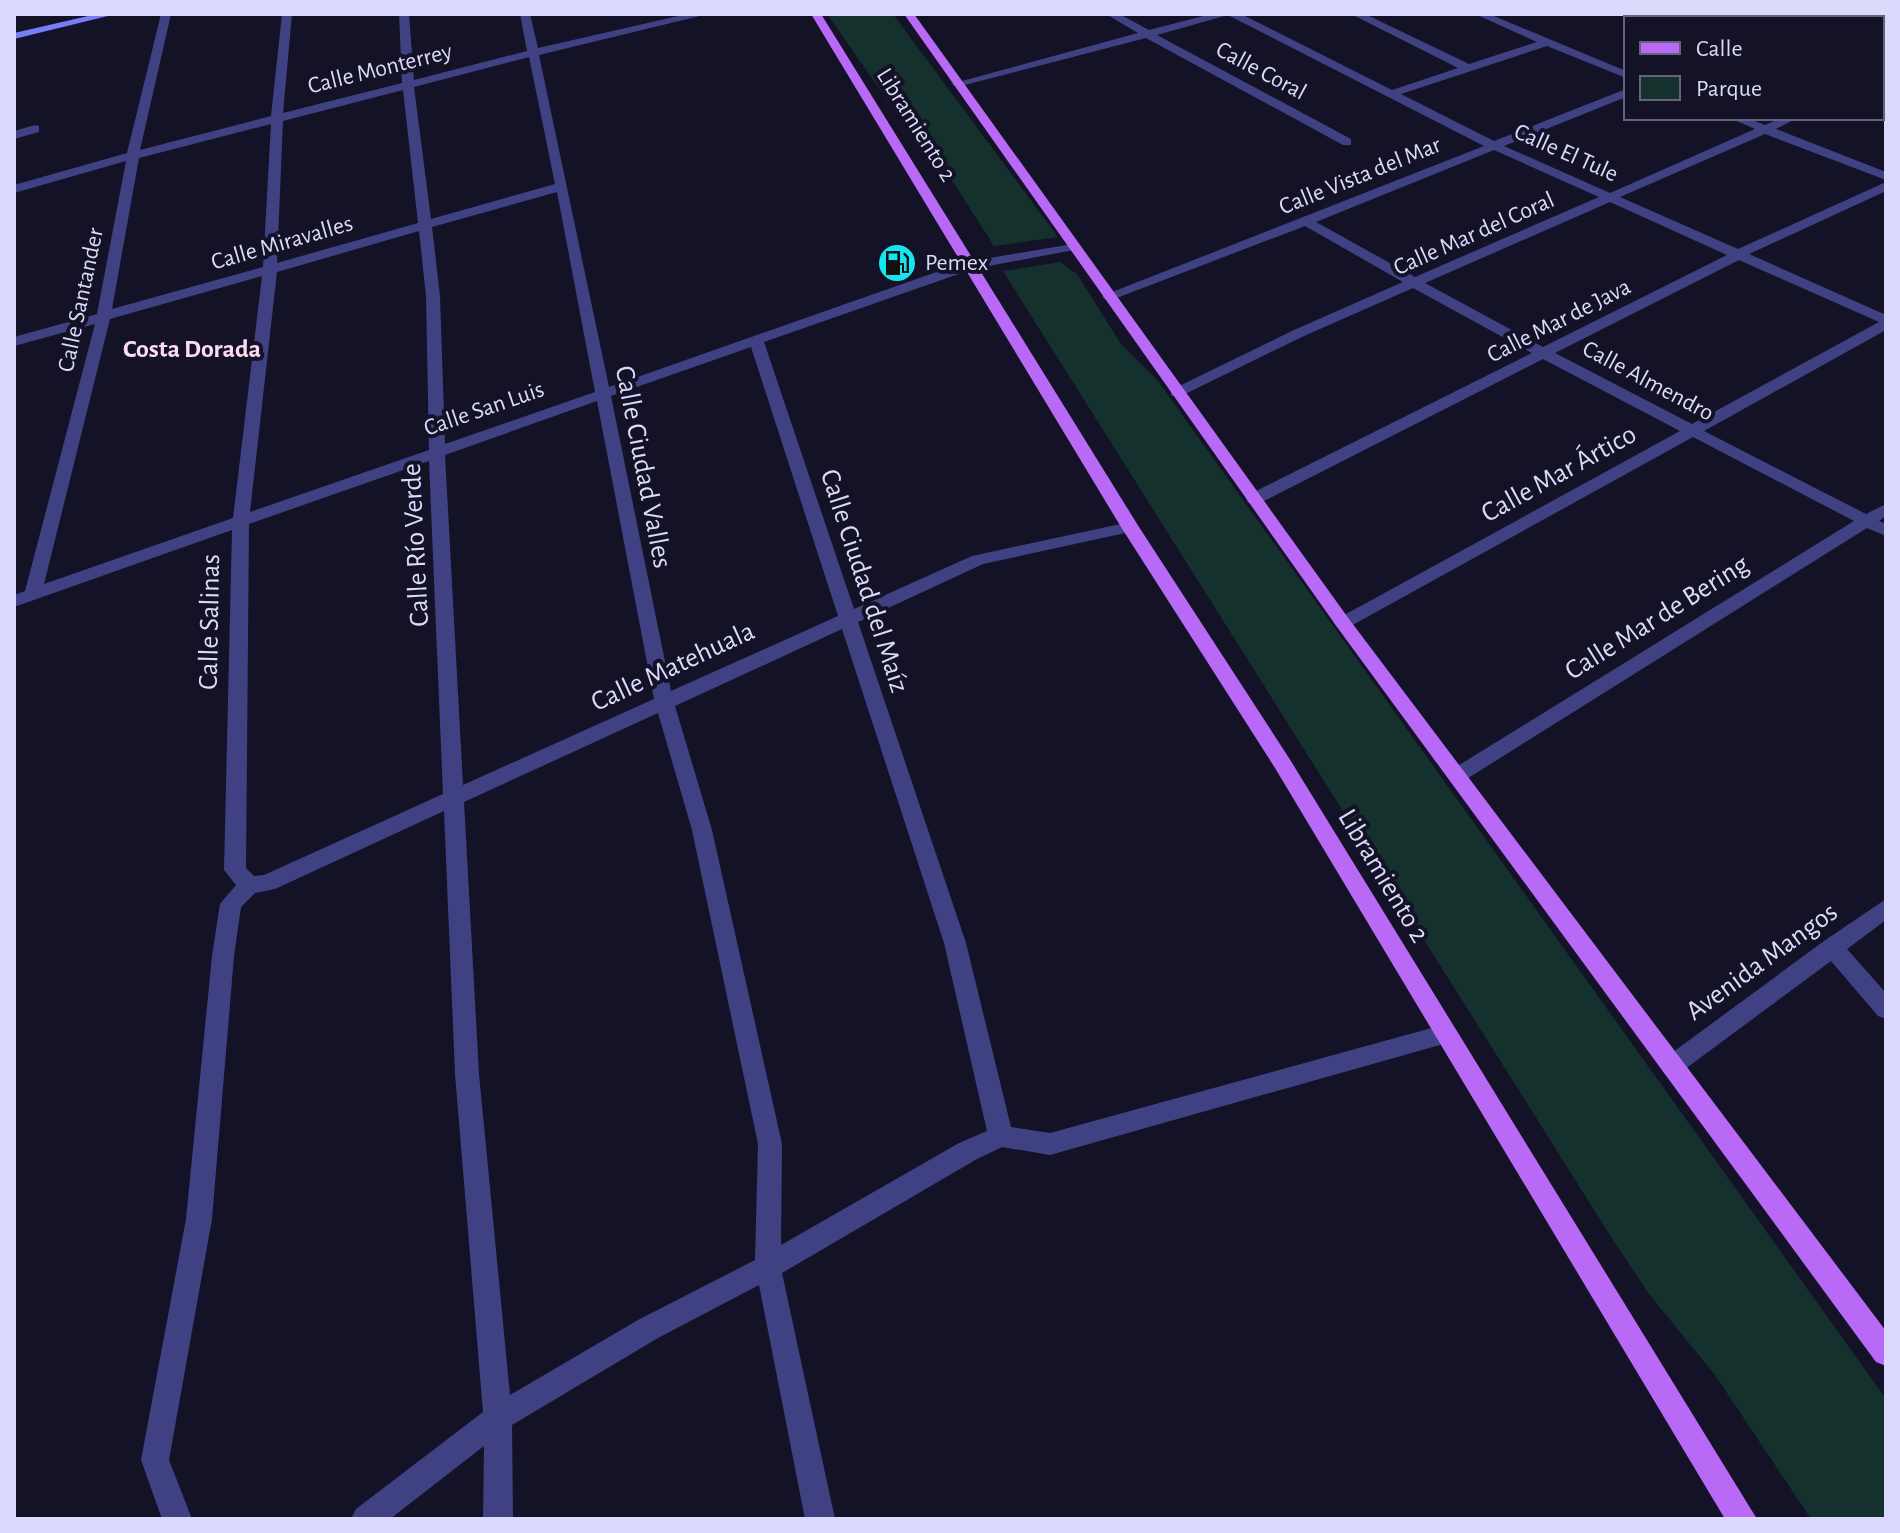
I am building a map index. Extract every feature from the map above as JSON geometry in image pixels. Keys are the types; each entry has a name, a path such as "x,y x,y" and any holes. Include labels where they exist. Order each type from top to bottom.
{"main road":[{"path":"14,25 62,14"},
{"path":"14,36 111,14"},
{"name":"Libramiento 2","path":"816,14 1130,527 1282,763 1742,1519"},
{"name":"Libramiento 2","path":"909,14 1176,393 1343,623 1886,1353"}],"street":[{"name":"Calle Santander","path":"33,594 104,316 133,155 166,14"},
{"name":"Calle Salinas","path":"249,885 235,870 241,520 270,270 277,118 287,14"},
{"name":"Calle Río Verde","path":"404,14 408,84 433,296 437,451 467,1074 498,1418 498,1519"},
{"name":"Calle Ciudad Valles","path":"525,14 664,702 702,830 770,1144 768,1267 820,1519"},
{"name":"Calle Monterrey","path":"14,189 68,172 408,84 614,32 703,14"},
{"name":"Calle Coral","path":"1111,14 1347,142"},
{"path":"957,84 1223,14"},
{"name":"Calle El Tule","path":"1233,14 1494,146 1614,197 1886,322"},
{"path":"1356,14 1468,68"},
{"path":"1480,14 1624,74"},
{"path":"1390,94 1545,43"},
{"name":"Calle Vista del Mar","path":"1109,296 1624,94"},
{"path":"1741,120 1886,176"},
{"name":"Calle Mar del Coral","path":"1176,393 1299,333 1786,120"},
{"path":"14,135 35,129"},
{"name":"Calle Monterrey","path":"14,179 68,172"},
{"name":"Calle Miravalles","path":"14,342 562,186"},
{"name":"Calle Mar de Java","path":"1254,499 1739,254 1886,186"},
{"name":"Calle Almendro","path":"1306,221 1414,285 1886,531"},
{"path":"970,265 1074,246"},
{"name":"Calle San Luis","path":"14,601 970,265"},
{"name":"Calle Mar Ártico","path":"1343,623 1886,322"},
{"name":"Calle Ciudad del Maíz","path":"756,339 955,943 1001,1136"},
{"name":"Calle Mar de Bering","path":"1458,775 1886,509"},
{"name":"Calle Matehuala","path":"249,885 267,883 978,560 1130,527"},
{"path":"177,1519 155,1460 199,1219 223,956 231,904 249,885"},
{"name":"Avenida Mangos","path":"1673,1065 1886,908"},
{"path":"1832,947 1886,1009"},
{"path":"366,1519 498,1418 648,1329 768,1267 968,1151 1001,1136 1050,1144 1446,1034"}],"green space":[{"path":"827,14 893,14 1058,237 994,246 955,185 923,151"},
{"path":"1060,262 1077,274 1121,344 1158,381 1886,1399 1886,1519 1811,1519 1715,1375 1649,1294 1613,1240 1003,271"}],"place":[{"name":"Pemex","path":"897,263"}],"district":[{"name":"Costa Dorada","path":"192,349"}]}
